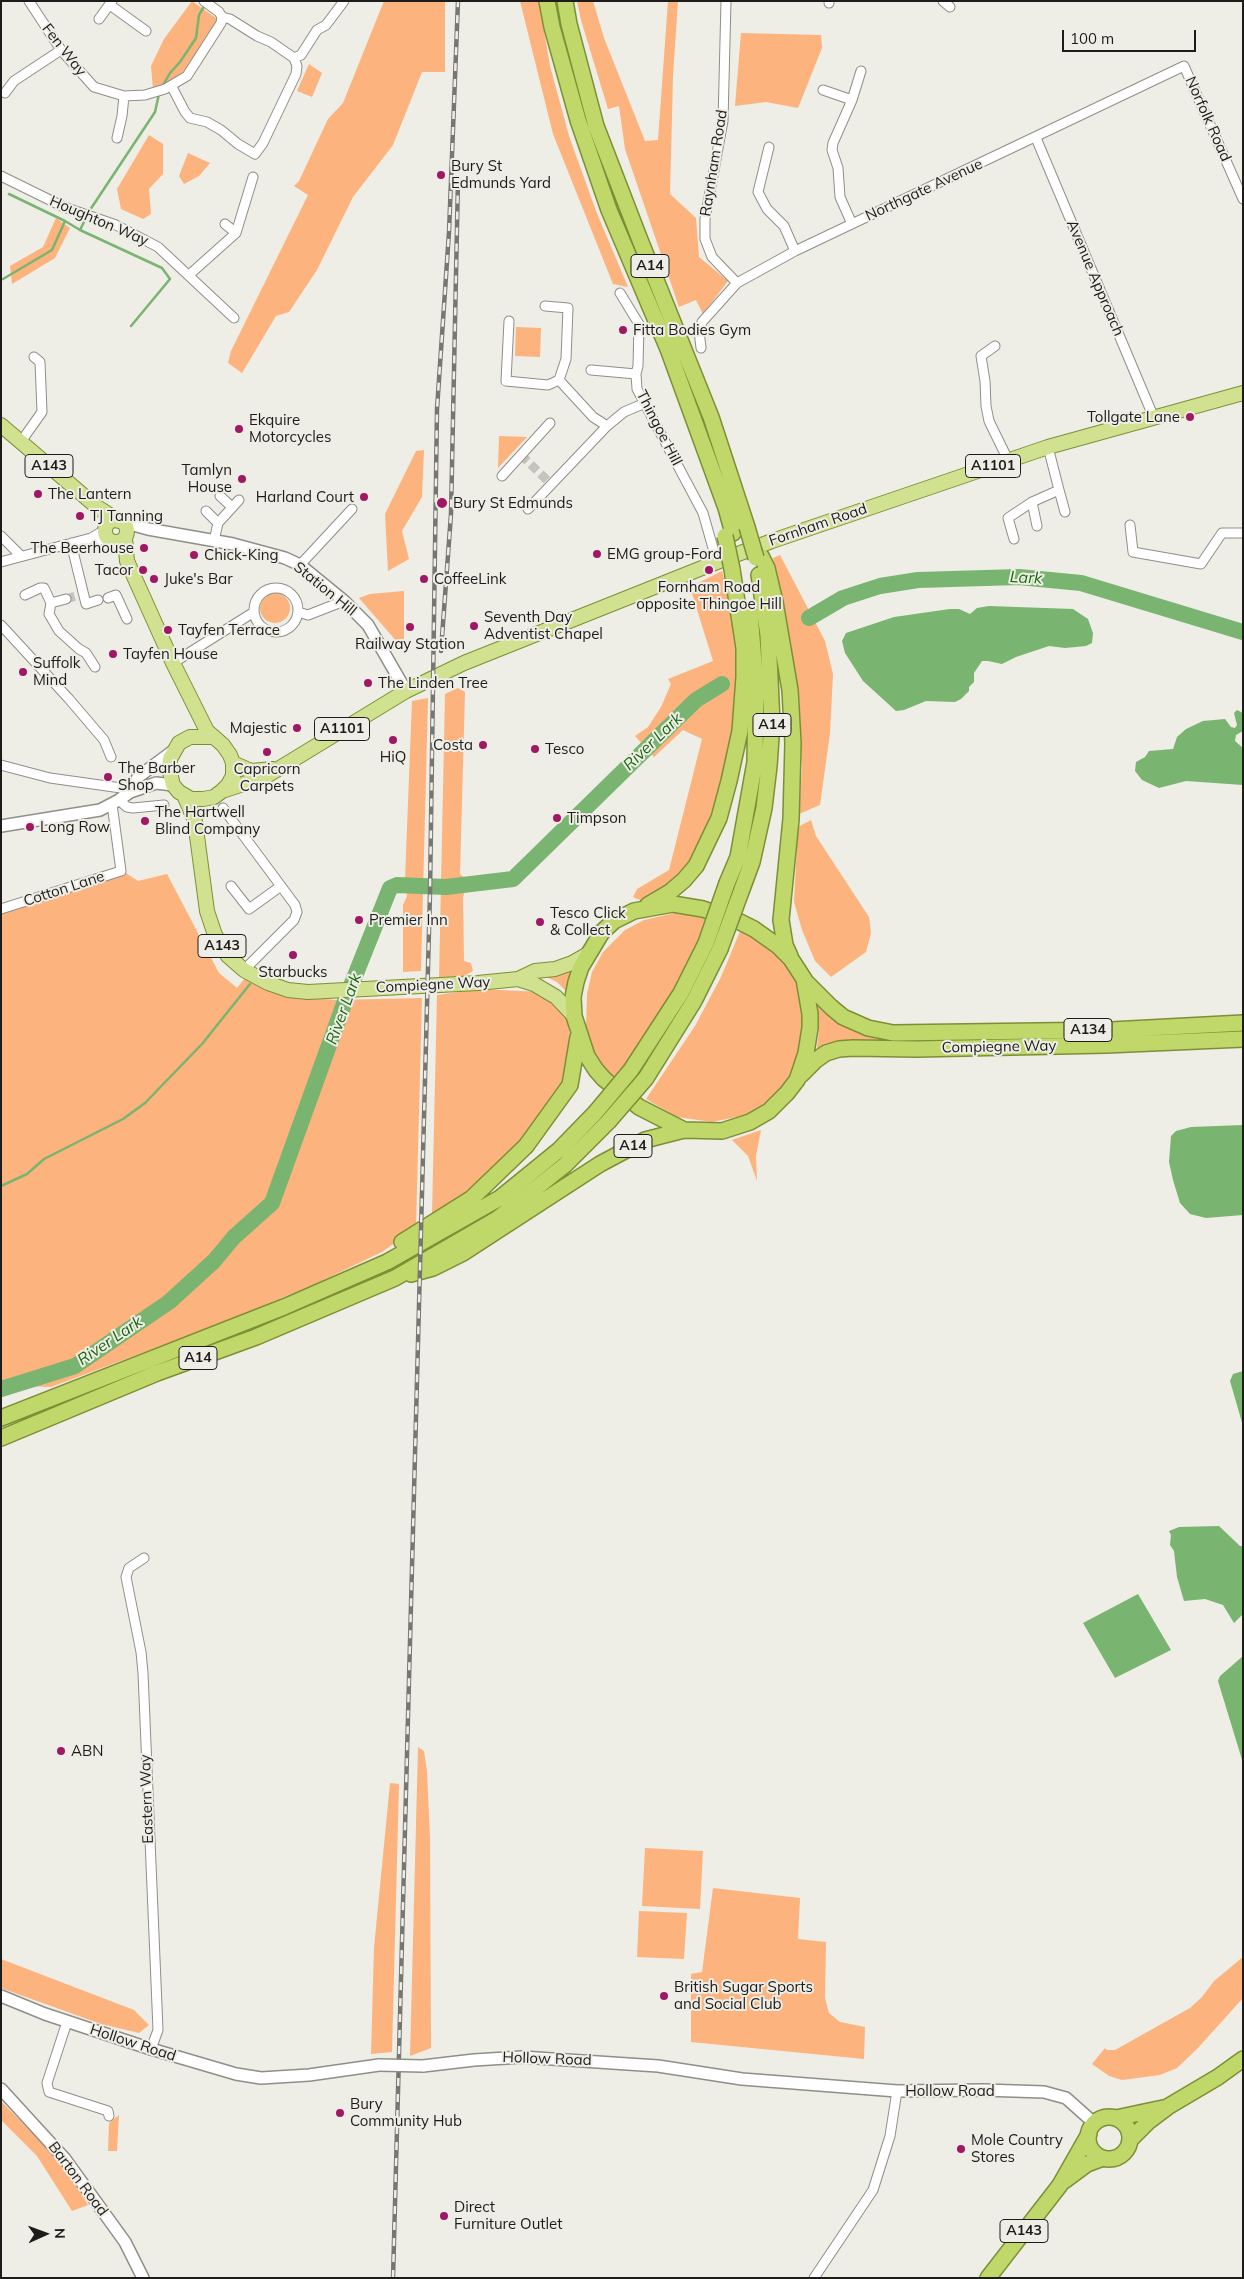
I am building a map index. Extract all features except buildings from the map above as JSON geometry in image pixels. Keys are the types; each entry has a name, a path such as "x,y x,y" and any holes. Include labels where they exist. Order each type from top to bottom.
{"highway":[{"name":"A14","path":"1,1418 284,1307 387,1262 500,1198 559,1150 595,1113 631,1070 682,993 706,943 738,857 755,762 757,724 753,638 729,534 726,508 668,349 609,210 578,120 552,27 547,1"},
{"name":"A14","path":"1,1438 157,1373 256,1337 395,1278 497,1219 565,1165 608,1122 646,1078 694,1001 720,949 752,862 764,808 772,723 768,635 758,557 711,417 596,126 569,24 565,1"},
{"name":"A14","path":"758,557 767,568 775,602 790,690 793,742 791,819 781,920 785,945 791,959"},
{"name":"A14","path":"638,909 670,892 696,866 715,827 727,790 735,758 743,704 744,648 736,567"},
{"path":"673,904 716,913 754,929 778,946 791,959 804,979 810,1014 810,1028 806,1053 796,1080 787,1093 774,1106 750,1122 722,1131 684,1130 639,1108 604,1079 587,1056 578,1034 574,1016 573,997 576,982 588,954 602,932 614,922 638,909 673,904"},
{"name":"Compiegne Way","path":"804,979 843,1017 868,1028 893,1033 1111,1030 1243,1023"},
{"name":"A14","path":"353,1276 472,1198 526,1146 570,1085 578,1034"},
{"name":"Compiegne Way","path":"796,1080 826,1053 846,1048 1106,1045 1243,1039"},
{"name":"A14","path":"395,1278 433,1268 463,1253 600,1164 645,1140 684,1130"},
{"path":"1169,2106 1116,2118 1104,2117 1091,2128 1090,2146 1093,2151 1103,2158 1115,2158 1128,2146 1130,2140 1169,2106 1218,2077 1243,2059"},
{"path":"1116,2118 1127,2127 1130,2140"},
{"name":"A143","path":"988,2278 1060,2185 1091,2128"},
{"name":"A143","path":"1060,2185 1087,2164 1103,2158"}],"main road":[{"name":"Fornham Road","path":"406,691 483,654 772,541 1008,460 1243,393"},
{"name":"A143","path":"1,425 96,507 121,521"},
{"name":"A143","path":"96,507 114,536 122,559 126,561 173,663 190,693 207,730 213,737"},
{"path":"114,536 112,521 121,521"},
{"name":"A1101","path":"218,794 265,778 406,691"},
{"name":"A143","path":"176,747 190,731 192,724 193,712 190,693"},
{"path":"196,821 205,806 228,785 233,776 233,763 230,754 213,737 196,735 176,747 168,768 173,785 184,795 197,800 218,794"},
{"name":"A1101","path":"233,763 251,771 279,768"},
{"name":"Compiegne Way","path":"184,795 196,821 207,911 214,935 228,956 244,970 268,983 288,990 336,991 518,979 534,984 556,997 574,1016"},
{"name":"Compiegne Way","path":"518,979 535,971 555,969 572,963 588,954"}],"street":[{"name":"Fen Way","path":"29,1 61,50 94,87 124,96 152,93 169,88 187,76 221,24 222,17"},
{"path":"294,58 301,55 317,30 326,25 344,1"},
{"name":"Raynham Road","path":"726,1 723,121 705,219 705,239 712,257 737,283"},
{"path":"99,19 111,3 146,30"},
{"path":"169,88 190,118 207,122 255,154 263,143 296,74 297,66 294,58 271,42 257,36 230,19 222,17 219,12 206,3"},
{"path":"5,93 14,81 61,50"},
{"name":"Northgate Avenue","path":"701,348 699,331 702,322 737,283 795,251 1184,66"},
{"name":"Norfolk Road","path":"1184,66 1243,199"},
{"path":"852,224 840,197 838,168 832,150 833,143 852,100 861,71"},
{"path":"823,90 852,100"},
{"path":"117,138 124,96"},
{"name":"Avenue Approach","path":"1036,138 1154,418"},
{"path":"770,147 758,192 767,210 784,226 795,251"},
{"name":"Houghton Way","path":"1,176 64,207 116,225 158,247 234,318"},
{"path":"189,275 236,233 254,177"},
{"path":"225,224 236,233"},
{"name":"Thingoe Hill","path":"620,293 639,324 637,389 703,513 717,562"},
{"path":"509,322 506,381 548,385 559,380 566,359 568,308 545,306"},
{"path":"995,346 981,356 986,406 989,421 1008,460"},
{"path":"20,442 42,412 40,362 34,357"},
{"path":"591,370 636,374"},
{"path":"559,380 593,416 608,426"},
{"path":"528,509 608,426 624,412 645,402"},
{"path":"502,476 550,423"},
{"path":"1048,448 1065,512"},
{"path":"1014,539 1008,518 1032,502 1059,490"},
{"path":"214,540 218,523 236,504 220,496"},
{"path":"1032,502 1037,526"},
{"path":"300,566 352,509"},
{"path":"206,511 218,523"},
{"name":"Station Hill","path":"121,521 148,530 214,540 285,558 300,566 344,601 368,625 406,691"},
{"path":"1130,525 1133,552 1201,564 1222,534 1243,533"},
{"name":"Station Hill","path":"114,536 148,530"},
{"path":"1,536 21,556"},
{"path":"1,562 91,538 95,540 114,536"},
{"path":"71,543 80,595 86,604 98,600"},
{"path":"25,595 44,588 51,603 49,614 59,631 78,650 86,653 94,667"},
{"path":"272,588 285,590 291,594 295,600 298,612 294,623 288,628 275,632 263,627 258,622 254,612 258,598 262,593 272,588"},
{"path":"108,598 116,595 127,619"},
{"path":"51,603 66,599"},
{"path":"298,612 308,615 344,601"},
{"path":"173,663 254,612"},
{"path":"1,625 69,698 104,740 111,757"},
{"path":"130,792 138,777 176,747"},
{"path":"1,765 50,778 121,788 130,792"},
{"path":"1,826 100,810 130,792 156,783 173,785"},
{"path":"116,802 133,808 164,805"},
{"name":"Cotton Lane","path":"1,909 121,870 116,802"},
{"path":"223,808 295,905 298,912 294,920 244,970"},
{"path":"231,886 249,909"},
{"path":"242,916 281,886"},
{"name":"Eastern Way","path":"144,1558 129,1568 126,1576 141,1652 143,1673 158,2030 151,2049"},
{"name":"Hollow Road","path":"1,1996 67,2022 151,2049 236,2074 261,2078 309,2074 379,2064 423,2066 504,2057 590,2060 672,2067 742,2079 897,2091 984,2090 1044,2092 1066,2098 1077,2106 1091,2128"},
{"path":"67,2022 47,2083 49,2092 108,2111 109,2116"},
{"name":"Barton Road","path":"1,2088 65,2159 126,2242 143,2278"},
{"path":"814,2278 873,2190 890,2136 897,2091"}],"shaded area":[{"path":"192,1 216,18 217,21 185,70 169,82 153,89 151,66 164,39"},
{"path":"384,1 445,1 445,72 422,72 393,145 353,197 317,270 289,312 276,316 242,373 228,363 231,351 308,195 294,186 299,181 328,119 343,103"},
{"path":"520,1 539,1 550,66 569,136 596,211 628,287 613,284 553,134"},
{"path":"577,1 593,1 604,38 645,141 658,140 668,1 678,1 673,76 670,194 696,218 699,257 728,281 703,314 696,300 679,307 625,149 619,106 608,109"},
{"path":"741,33 821,35 822,48 798,108 766,102 735,106"},
{"path":"309,64 322,73 312,97 297,91"},
{"path":"149,135 163,144 163,174 149,189 151,214 143,219 121,209 117,189"},
{"path":"188,153 210,163 199,176 184,184 179,176"},
{"path":"56,218 70,228 55,258 12,284 10,266 43,247"},
{"path":"516,327 541,328 540,357 515,356"},
{"path":"499,436 527,437 498,468"},
{"path":"424,450 422,497 402,531 409,559 388,571 385,514 416,451"},
{"path":"780,555 825,641 833,674 830,733 820,805 799,814 802,769 797,684 787,622 773,558"},
{"path":"722,571 731,603 736,639 739,695 721,796 689,869 655,897 642,901 633,897 637,889 669,870 702,739 683,730 654,757 635,736 648,727 661,707 671,684 668,679 713,661 690,587"},
{"path":"404,591 404,639 398,643 359,598 370,594"},
{"path":"275,593 286,597 290,608 286,619 275,623 264,619 260,608 264,597"},
{"path":"989,606 1073,609 1088,619 1093,633 1092,643 1086,646 1065,648 1049,646 1016,657 1002,664 982,661 974,673 974,682 961,699 955,702 926,701 904,710 896,711 863,681 845,653 842,641 846,633 894,617 950,609 959,609 970,614 977,608"},
{"path":"458,688 465,692 460,874 468,881 463,897 464,961 471,963 473,971 459,979 439,979 445,694"},
{"path":"428,698 421,971 403,972 403,905 407,896 405,879 412,701"},
{"path":"1237,710 1243,713 1243,731 1236,735 1235,741 1243,748 1243,785 1186,781 1159,788 1142,780 1135,771 1136,762 1145,757 1149,751 1173,749 1177,737 1186,729 1203,721 1225,719 1231,727 1235,728 1237,725 1234,713"},
{"path":"811,820 816,836 869,917 871,933 866,952 831,977 815,961 802,930 794,902 798,827"},
{"path":"123,871 138,881 167,874 219,973 237,988 245,978 259,987 287,996 336,1000 422,998 416,1228 382,1252 317,1283 217,1325 51,1387 26,1386 1,1394 1,912"},
{"path":"675,913 706,917 690,962 670,1005 644,1043 615,1076 606,1070 591,1046 586,1028 587,994 592,972 603,952 625,930 644,920"},
{"path":"741,929 762,938 793,970 808,1012 792,1078 767,1104 747,1115 712,1122 677,1117 646,1099 695,1026 721,977"},
{"path":"577,968 570,995 557,982 544,976"},
{"path":"480,989 541,992 556,1002 567,1018 571,1041 562,1087 519,1146 465,1196 432,1214 437,995"},
{"path":"816,1000 851,1028 873,1038 898,1043 857,1042 816,1056 819,1030"},
{"path":"1243,1125 1243,1215 1206,1218 1190,1214 1180,1203 1173,1180 1169,1162 1171,1136 1176,1131 1191,1127"},
{"path":"761,1130 756,1156 757,1181 748,1156 732,1140"},
{"path":"1243,1371 1243,1426 1230,1381 1233,1374"},
{"path":"1219,1526 1240,1546 1243,1546 1243,1614 1234,1623 1223,1605 1205,1599 1184,1601 1177,1577 1174,1551 1170,1545 1171,1535 1169,1531 1179,1527"},
{"path":"1138,1594 1171,1650 1115,1678 1083,1623"},
{"path":"1243,1656 1243,1763 1218,1681 1220,1676"},
{"path":"418,1747 424,1751 427,1771 430,1838 431,2048 410,2056"},
{"path":"390,1783 399,1784 392,2052 371,2054 374,1948"},
{"path":"645,1848 703,1851 700,1909 642,1906"},
{"path":"713,1888 800,1898 798,1939 826,1942 825,1998 829,2013 840,2022 865,2027 864,2059 691,2042 691,1974 702,1972"},
{"path":"639,1911 687,1913 684,1959 637,1957"},
{"path":"1243,1957 1243,1998 1197,2049 1177,2068 1160,2075 1122,2080 1109,2076 1092,2064 1105,2048 1107,2050 1115,2050 1190,2008 1202,1997 1214,1981"},
{"path":"1,1959 134,2010 149,2025 139,2033 101,2024 1,1988"},
{"path":"1,2101 68,2170 88,2205 72,2211 37,2156 1,2120"},
{"path":"119,2115 117,2151 108,2151 109,2123"}],"waterway":[{"path":"162,87 196,38 199,15 205,5"},
{"path":"88,213 155,112 159,94"},
{"path":"9,194 65,221"},
{"path":"3,279 52,250 65,221 80,230 86,218"},
{"path":"80,230 162,268 170,279 131,326"},
{"name":"Lark","path":"809,618 843,598 880,586 918,580 1019,577 1081,583 1243,632"},
{"name":"River Lark","path":"1,1389 75,1366 169,1302 214,1261 234,1237 272,1203 345,1001 390,888 397,885 446,887 513,879 696,700 722,684"},
{"path":"1,1186 27,1174 44,1159 123,1119 145,1103 202,1044 250,984"}],"tunnel":[{"path":"521,455 551,484"},
{"path":"66,599 76,596"}],"railway":[{"path":"393,2278 430,893 437,409 449,232 458,1"},
{"path":"441,651 451,514 458,179"}],"place":[{"name":"Bury St Edmunds Yard","path":"441,175"},
{"name":"Fitta Bodies Gym","path":"623,330"},
{"name":"Tollgate Lane","path":"1190,417"},
{"name":"Ekquire Motorcycles","path":"239,429"},
{"name":"Tamlyn House","path":"242,479"},
{"name":"The Lantern","path":"38,494"},
{"name":"Harland Court","path":"364,497"},
{"name":"Bury St Edmunds","path":"442,503"},
{"name":"TJ Tanning","path":"80,516"},
{"name":"The Beerhouse","path":"144,548"},
{"name":"EMG group-Ford","path":"597,554"},
{"name":"Chick-King","path":"194,555"},
{"name":"Tacor","path":"143,570"},
{"name":"Fornham Road opposite Thingoe Hill","path":"709,570"},
{"name":"Juke's Bar","path":"154,579"},
{"name":"CoffeeLink","path":"424,579"},
{"name":"Seventh Day Adventist Chapel","path":"474,626"},
{"name":"Railway Station","path":"410,627"},
{"name":"Tayfen Terrace","path":"168,630"},
{"name":"Tayfen House","path":"113,654"},
{"name":"Suffolk Mind","path":"23,672"},
{"name":"The Linden Tree","path":"368,683"},
{"name":"Majestic","path":"297,728"},
{"name":"HiQ","path":"393,740"},
{"name":"Costa","path":"483,745"},
{"name":"Tesco","path":"535,749"},
{"name":"Capricorn Carpets","path":"267,752"},
{"name":"The Barber Shop","path":"108,777"},
{"name":"Timpson","path":"557,818"},
{"name":"The Hartwell Blind Company","path":"145,821"},
{"name":"Long Row","path":"30,827"},
{"name":"Premier Inn","path":"359,920"},
{"name":"Tesco Click & Collect","path":"540,922"},
{"name":"Starbucks","path":"293,955"},
{"name":"ABN","path":"61,1751"},
{"name":"British Sugar Sports and Social Club","path":"664,1996"},
{"name":"Bury Community Hub","path":"340,2113"},
{"name":"Mole Country Stores","path":"961,2149"},
{"name":"Direct Furniture Outlet","path":"444,2216"}]}
